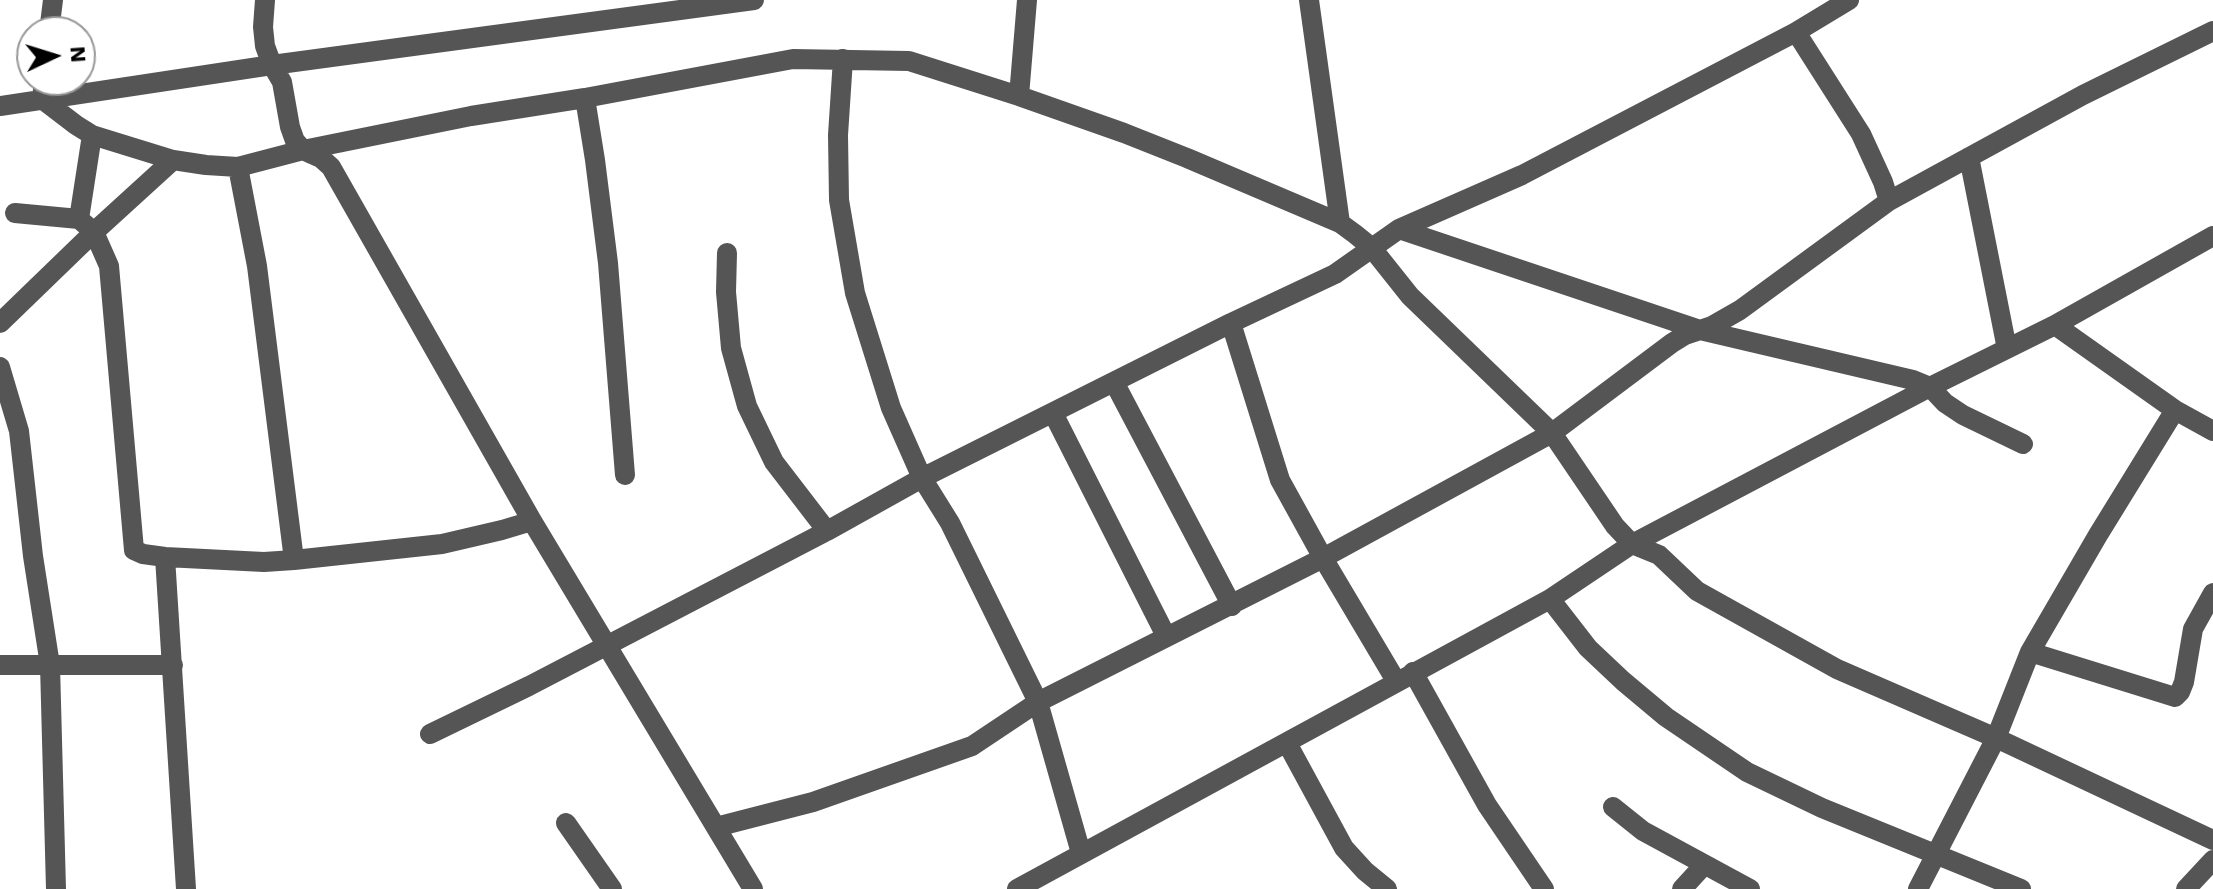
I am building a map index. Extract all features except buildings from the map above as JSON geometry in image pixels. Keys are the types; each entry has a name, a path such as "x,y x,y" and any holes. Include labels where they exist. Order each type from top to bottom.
{"street":[{"path":"265,0 265,46 282,82 295,141 303,150 321,158 331,167 532,521 753,889"},
{"path":"96,83 272,65 754,0"},
{"path":"1019,96 1027,0"},
{"path":"1309,0 1340,223"},
{"path":"430,734 827,531 922,478 1335,274 1399,229 1522,175 1796,32 1849,0"},
{"path":"716,827 813,802 972,746 1038,702 1232,606 1552,433 1672,343 1740,310 1889,201 2083,95 2213,31"},
{"path":"1796,32 1861,134 1889,201"},
{"path":"49,96 76,125 92,135 173,160 238,167 303,150 471,116 793,59 909,61 1019,96 1124,133 1340,223 1371,247 1410,296 1552,433 1615,526 1632,544 1659,555 1697,591 1837,669 1996,738 2213,840"},
{"path":"843,59 838,135 839,200 855,293 891,408 922,478 950,523 1038,702 1081,853"},
{"path":"0,106 25,96"},
{"path":"585,98 608,263 625,475"},
{"path":"92,135 86,225 109,266 134,550 165,557 264,562 294,560 442,544 532,521"},
{"path":"1969,157 2007,349"},
{"path":"0,323 86,225 173,160"},
{"path":"238,167 257,266 294,560"},
{"path":"15,213 86,225"},
{"path":"1399,229 1700,330 1913,380 1930,387 1945,403 1963,415 2023,444"},
{"path":"1017,889 1550,599 1632,544 1930,387 2055,325 2213,236"},
{"path":"727,253 726,292 731,348 747,406 774,462 827,531"},
{"path":"1231,323 1280,480 1323,558 1544,889"},
{"path":"2055,325 2175,410 2213,431"},
{"path":"0,367 19,431 33,556 50,665 56,889"},
{"path":"1114,382 1232,606"},
{"path":"1918,889 1996,738 2030,652 2175,410"},
{"path":"1053,413 1166,636"},
{"path":"165,557 186,889"},
{"path":"2030,652 2175,697 2184,682 2193,629 2213,593"},
{"path":"1550,599 1588,648 1623,681 1666,717 1747,772 1822,808 2021,889"},
{"path":"0,665 173,665"},
{"path":"1287,743 1344,848 1387,889"},
{"path":"1613,807 1643,831 1750,889"},
{"path":"566,823 612,889"},
{"path":"2186,889 2213,860"},
{"path":"1682,889 1704,865"}]}
